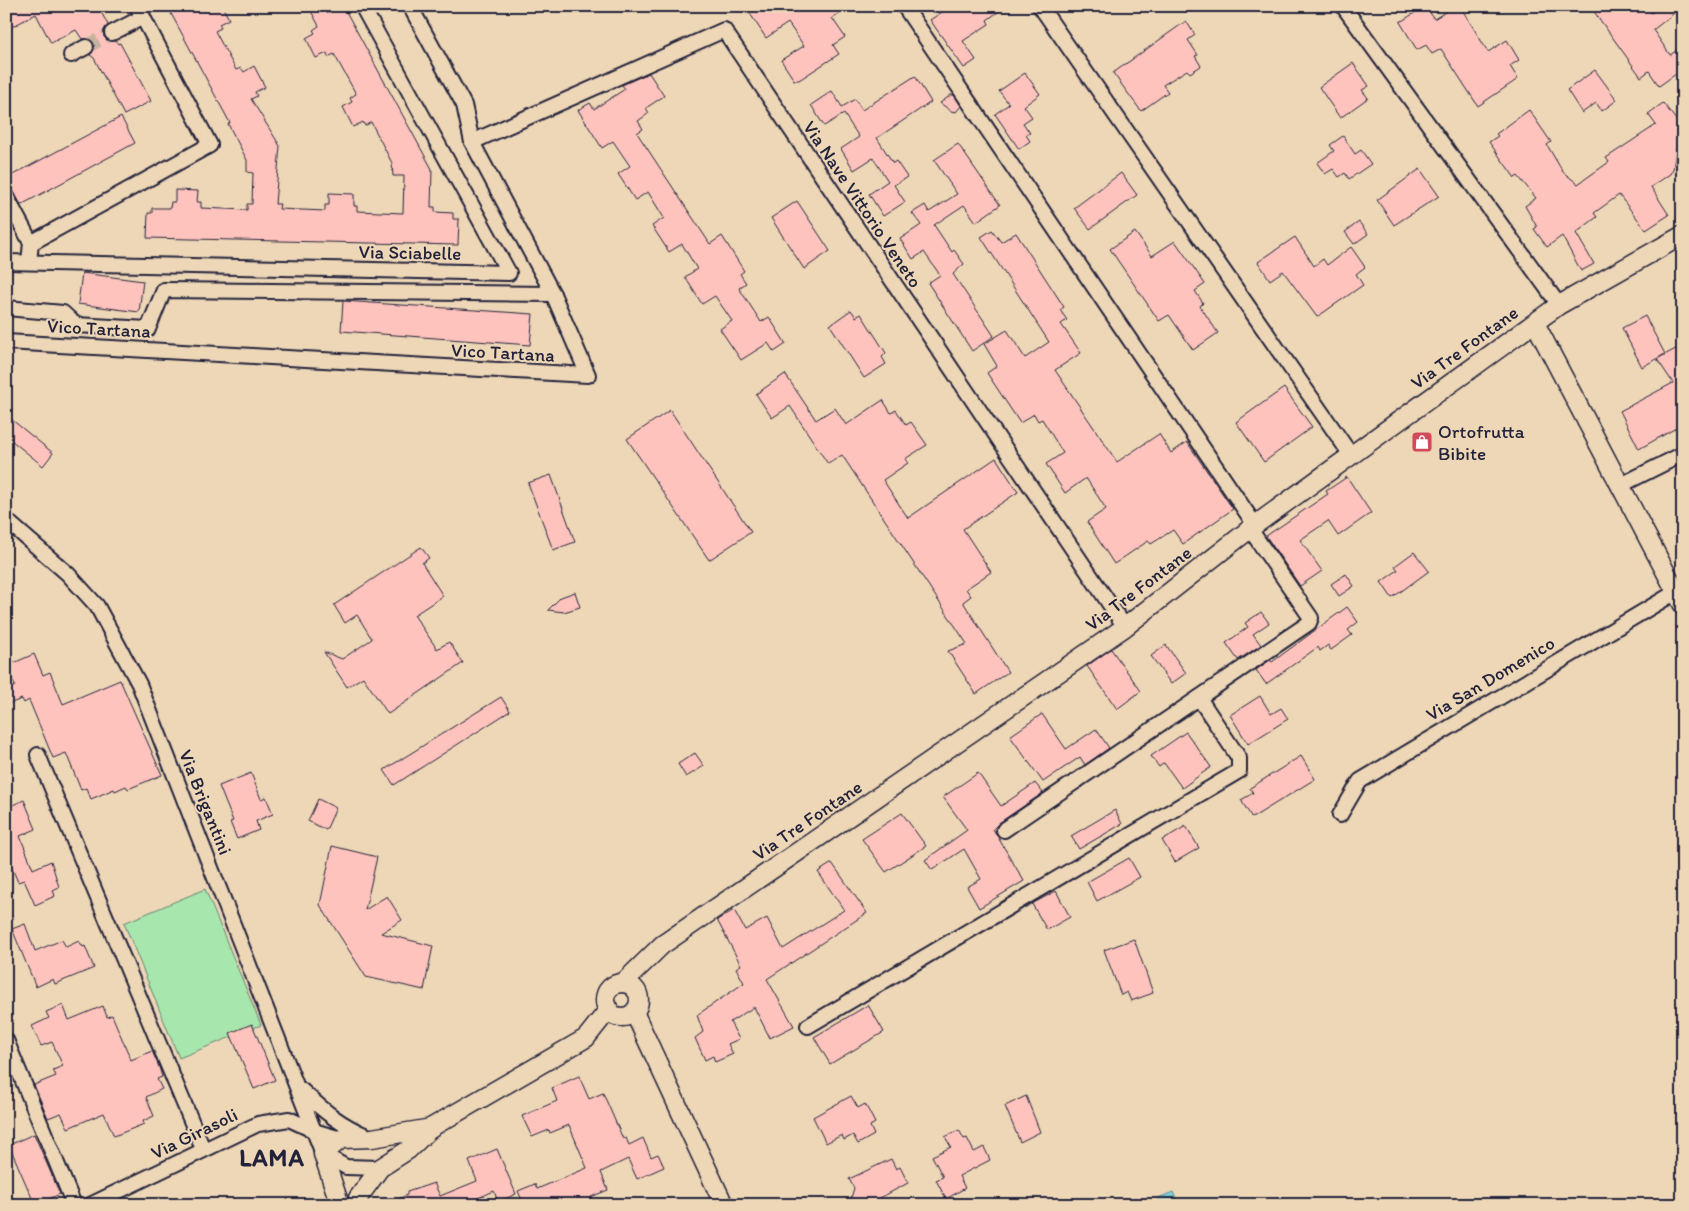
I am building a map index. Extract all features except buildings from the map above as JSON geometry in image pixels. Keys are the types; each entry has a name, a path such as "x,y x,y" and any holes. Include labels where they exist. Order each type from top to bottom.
{"street":[{"name":"Via Sciabelle","path":"6,262 509,273 362,6"},
{"name":"Vico Tartana","path":"6,342 588,375 553,294 472,142 464,105 410,6"},
{"path":"904,6 1252,527 1310,618 1309,623 1004,830"},
{"path":"1040,6 1351,455"},
{"path":"1343,6 1559,305"},
{"path":"31,243 210,145 140,11 112,33"},
{"name":"Via Nave Vittorio Veneto","path":"472,142 724,30 1125,627"},
{"path":"71,56 86,48"},
{"path":"6,196 31,243 29,262"},
{"name":"Via Tre Fontane","path":"624,983 662,945 1125,627 1252,527 1559,305 1683,235"},
{"path":"6,308 63,313 76,325 148,329 164,290 553,294"},
{"name":"Via San Domenico","path":"1340,815 1360,781 1679,599 1534,323"},
{"path":"1620,486 1683,454"},
{"name":"Via Brigantini","path":"6,520 68,574 98,606 139,684 317,1132 323,1154"},
{"path":"6,533 22,533"},
{"path":"808,1026 1239,771 1239,758 1199,698"},
{"path":"38,755 203,1149"},
{"path":"358,1205 358,1198 380,1168 408,1150 432,1128 586,1038 608,1010 606,1000 609,990 613,985 624,983 631,985 639,995 638,1006 629,1015 619,1016 608,1010"},
{"path":"634,1012 724,1205"},
{"path":"6,1040 74,1205"},
{"path":"299,1088 332,1118 346,1127 372,1138"},
{"name":"Via Girasoli","path":"90,1205 258,1124 289,1120 317,1132 341,1139"},
{"path":"323,1154 341,1139 372,1138 432,1128"},
{"path":"323,1154 346,1167 380,1168"},
{"path":"323,1154 340,1205"}],"green space":[{"path":"205,889 261,1025 179,1058 124,923"}],"water":[{"path":"1173,1192 1179,1205 1161,1205 1158,1198"}],"tunnel":[{"path":"86,47 112,33"}],"place":[{"name":"Ortofrutta Bibite","path":"1422,442"}],"district":[{"name":"LAMA","path":"272,1158"}]}
